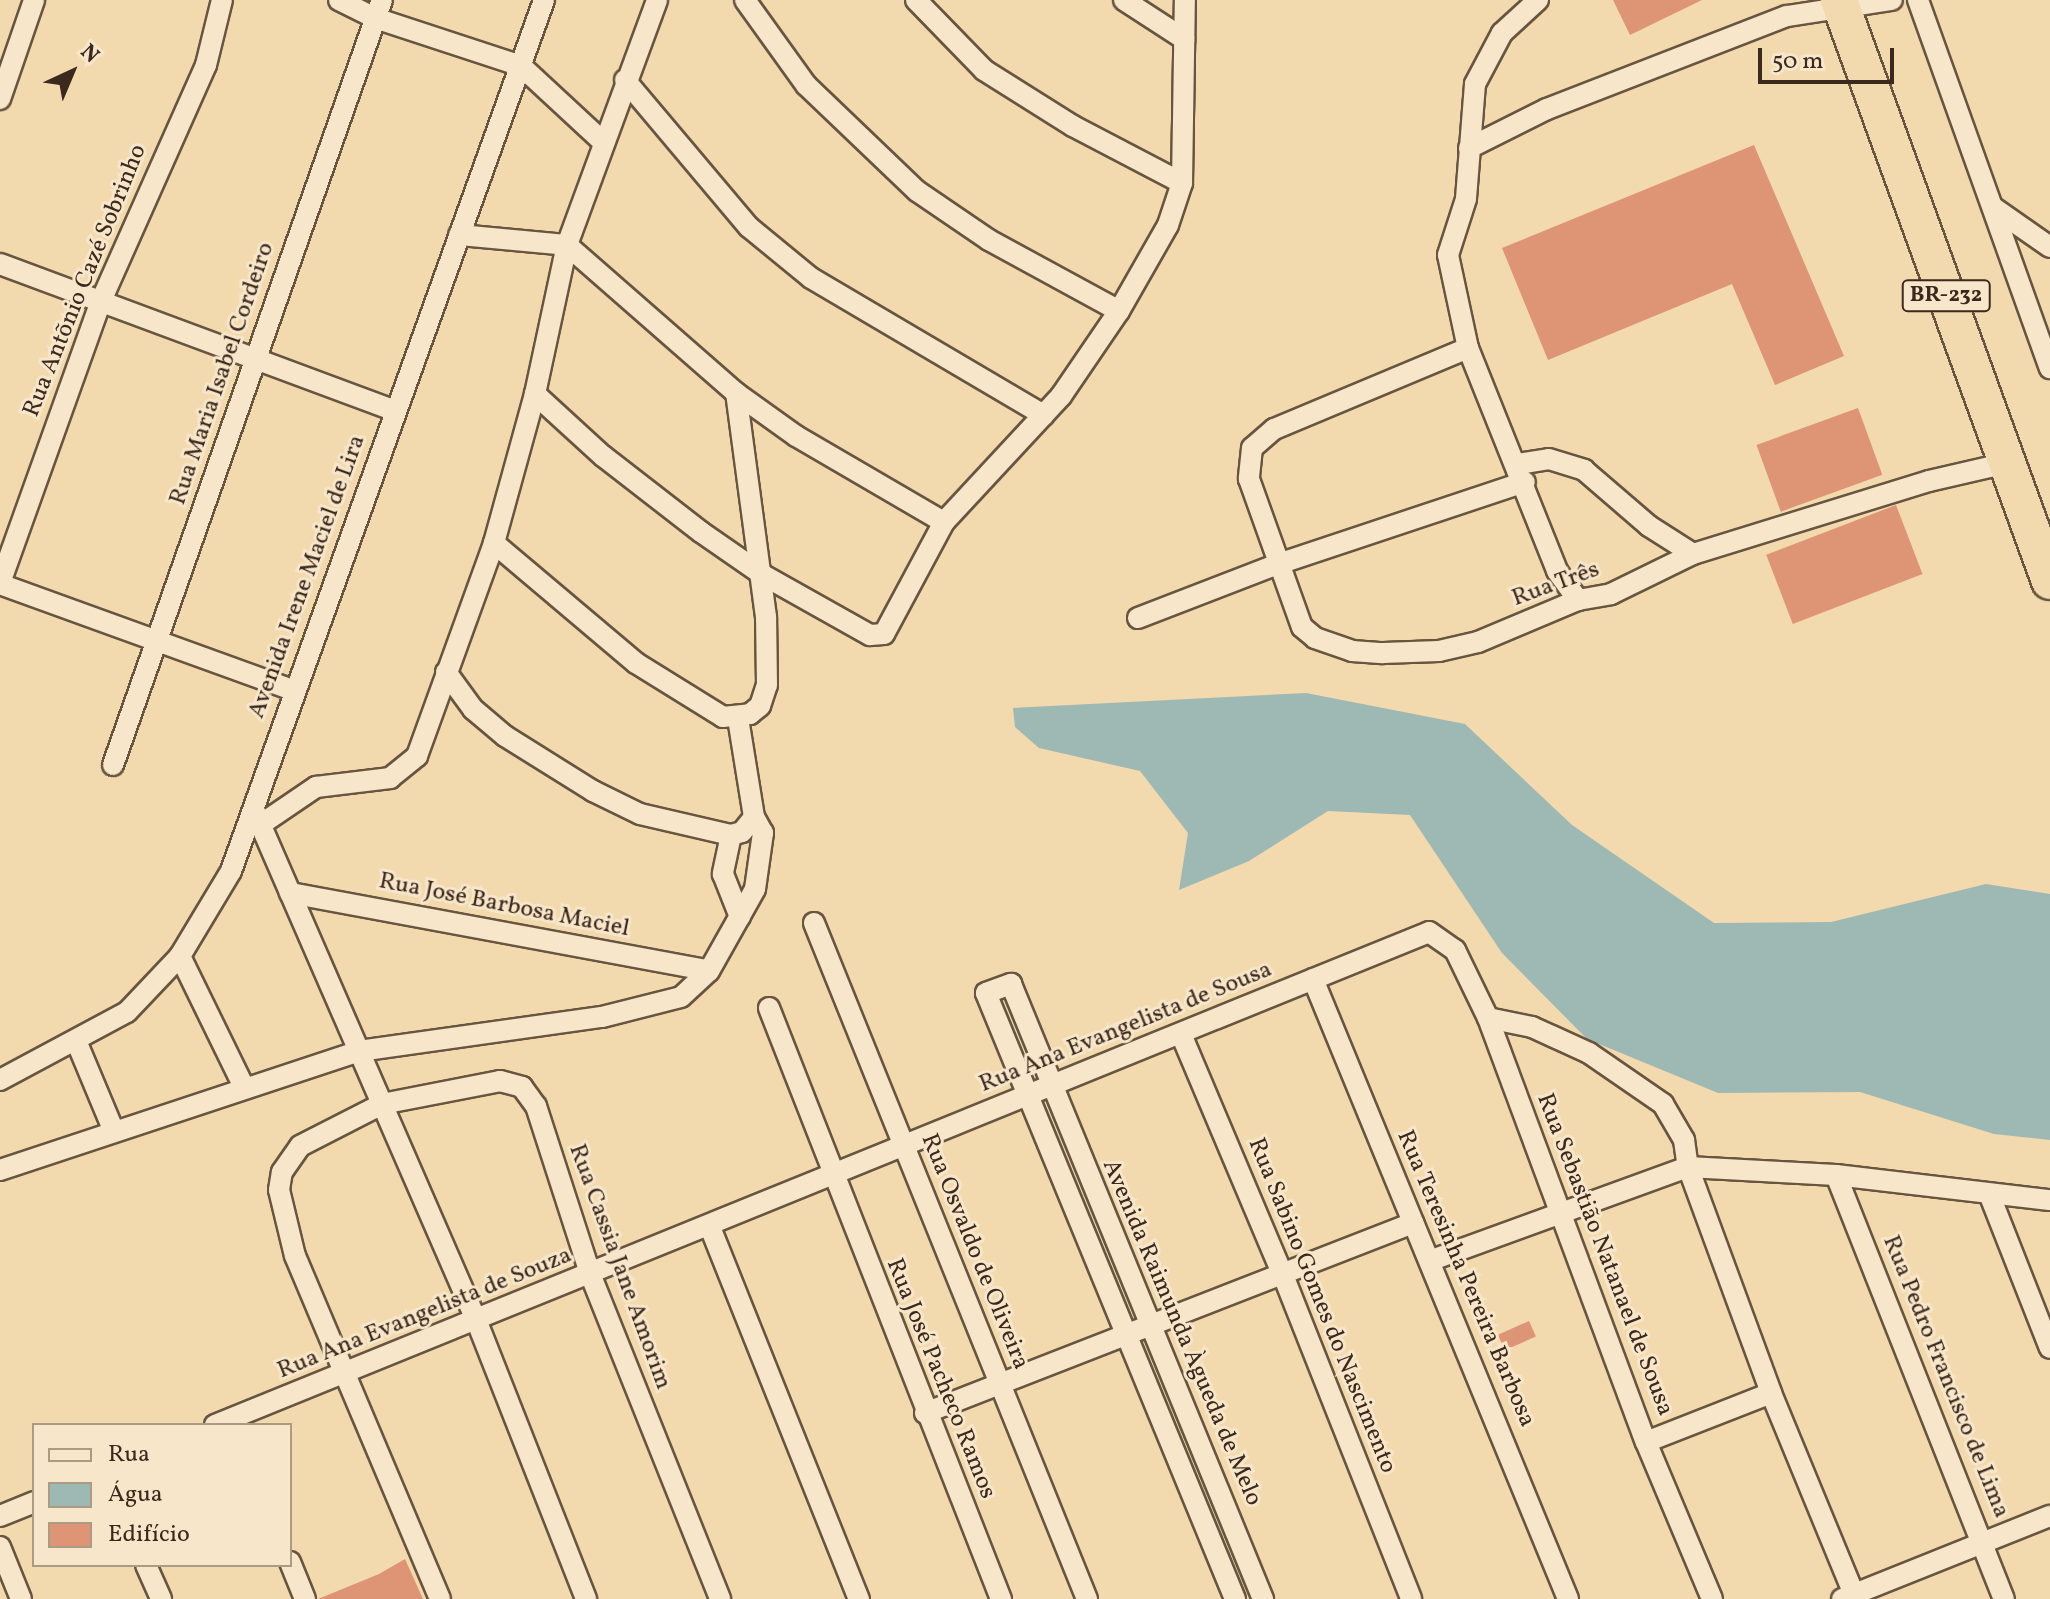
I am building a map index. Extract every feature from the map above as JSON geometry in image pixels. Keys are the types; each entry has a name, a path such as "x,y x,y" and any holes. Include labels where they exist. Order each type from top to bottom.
{"highway":[{"name":"BR-232","path":"1841,5 2050,581"}],"street":[{"path":"0,99 34,0"},
{"name":"Rua Antõnio Cazé Sobrinho","path":"0,584 101,301 206,65 222,0"},
{"path":"339,0 379,9 521,66 603,142"},
{"name":"Avenida Irene Maciel de Lira","path":"0,1080 77,1043 127,1012 180,956 231,871 257,817 295,691 544,0"},
{"path":"586,1599 477,1322 257,817 316,787 390,778 409,767 494,543 535,394 567,245 625,80 657,0"},
{"path":"745,0 806,85 917,191 989,240 1119,311"},
{"path":"916,0 984,70 1073,126 1182,183"},
{"path":"1124,0 1184,39"},
{"path":"535,394 603,456 763,575 879,636 889,628 944,522 1044,415 1119,311 1168,225 1182,183 1185,0"},
{"path":"1538,0 1502,33 1484,61 1471,107 1466,199 1448,255 1468,348 1521,473 1557,571 1578,600"},
{"path":"1469,148 1547,109 1787,16 1841,5 1892,0"},
{"path":"1918,0 2050,368"},
{"name":"Rua Maria Isabel Cordeiro","path":"113,765 379,9"},
{"path":"625,80 749,227 811,278 1044,415"},
{"path":"1994,208 2050,247"},
{"path":"459,235 567,245 736,393 796,436 944,522"},
{"path":"0,264 395,411"},
{"name":"Rua Três","path":"1468,348 1274,429 1252,448 1249,479 1302,627 1315,638 1352,651 1452,648 1578,600 1611,594 1693,554 1929,481 2007,463"},
{"path":"494,543 636,663 723,717 738,718 760,706 767,685 763,575 736,393"},
{"path":"1138,618 1521,473 1549,459 1584,470 1649,526 1693,554"},
{"path":"0,584 295,691"},
{"path":"446,672 473,709 505,736 593,791 640,814 731,835 742,832 754,817"},
{"path":"0,1170 113,1129 359,1051 602,1017 681,997 709,971 755,889 763,833 754,817 738,718"},
{"path":"731,835 723,874 740,917"},
{"name":"Rua José Barbosa Maciel","path":"290,893 709,971"},
{"name":"Rua Osvaldo de Oliveira","path":"814,923 1087,1599"},
{"name":"Rua Ana Evangelista de Sousa","path":"833,1177 1404,939 1429,932 1439,936"},
{"name":"Rua Sebastião Natanael de Sousa","path":"1439,936 1455,950 1488,1018 1646,1442 1712,1599"},
{"path":"180,956 244,1087"},
{"name":"Rua Teresinha Pereira Barbosa","path":"1313,979 1413,1223 1432,1260 1568,1599"},
{"name":"Avenida Raimunda Àgueda de Melo","path":"1025,1097 986,993 1011,984 1051,1088 1263,1599"},
{"name":"Rua José Pacheco Ramos","path":"769,1008 925,1413 1001,1599"},
{"path":"1488,1018 1532,1027 1589,1053 1663,1104 1684,1140 1688,1167 1850,1597 2050,1516"},
{"name":"Rua Sabino Gomes do Nascimento","path":"1181,1034 1283,1275 1411,1599"},
{"path":"77,1043 113,1129"},
{"name":"Rua Cassia Jane Amorim","path":"382,1104 468,1084 500,1081 522,1087 536,1106 591,1276 720,1599"},
{"path":"1025,1097 1235,1599"},
{"path":"382,1104 300,1146 282,1172 279,1190 295,1256 348,1375 440,1599"},
{"path":"1432,1260 1688,1167 1836,1175 1990,1196 2050,1200"},
{"name":"Rua Pedro Francisco de Lima","path":"1836,1175 2004,1599"},
{"name":"Rua Ana Evangelista de Souza","path":"228,1422 833,1177"},
{"path":"1990,1196 2050,1348"},
{"path":"925,1413 1413,1223"},
{"path":"710,1227 859,1599"},
{"path":"1646,1442 1771,1393"},
{"path":"0,1516 32,1503"},
{"path":"0,1547 21,1599"},
{"path":"1220,1561 1243,1550"},
{"path":"147,1567 161,1599"},
{"path":"292,1567 305,1599"}],"water":[{"path":"1306,693 1465,724 1572,825 1714,923 1831,922 1986,884 2050,894 2050,1140 1994,1134 1860,1092 1718,1093 1587,1039 1502,953 1410,815 1328,811 1249,861 1179,890 1188,833 1140,771 1039,748 1015,727 1013,708"}],"building":[{"path":"1613,0 1702,0 1630,35"},
{"path":"1754,145 1844,356 1775,385 1732,284 1548,360 1502,248"},
{"path":"1858,408 1882,475 1781,512 1757,445"},
{"path":"1896,505 1923,574 1793,624 1766,555"},
{"path":"1529,1321 1536,1337 1505,1350 1498,1335"},
{"path":"405,1559 423,1599 318,1599 379,1574"}]}
